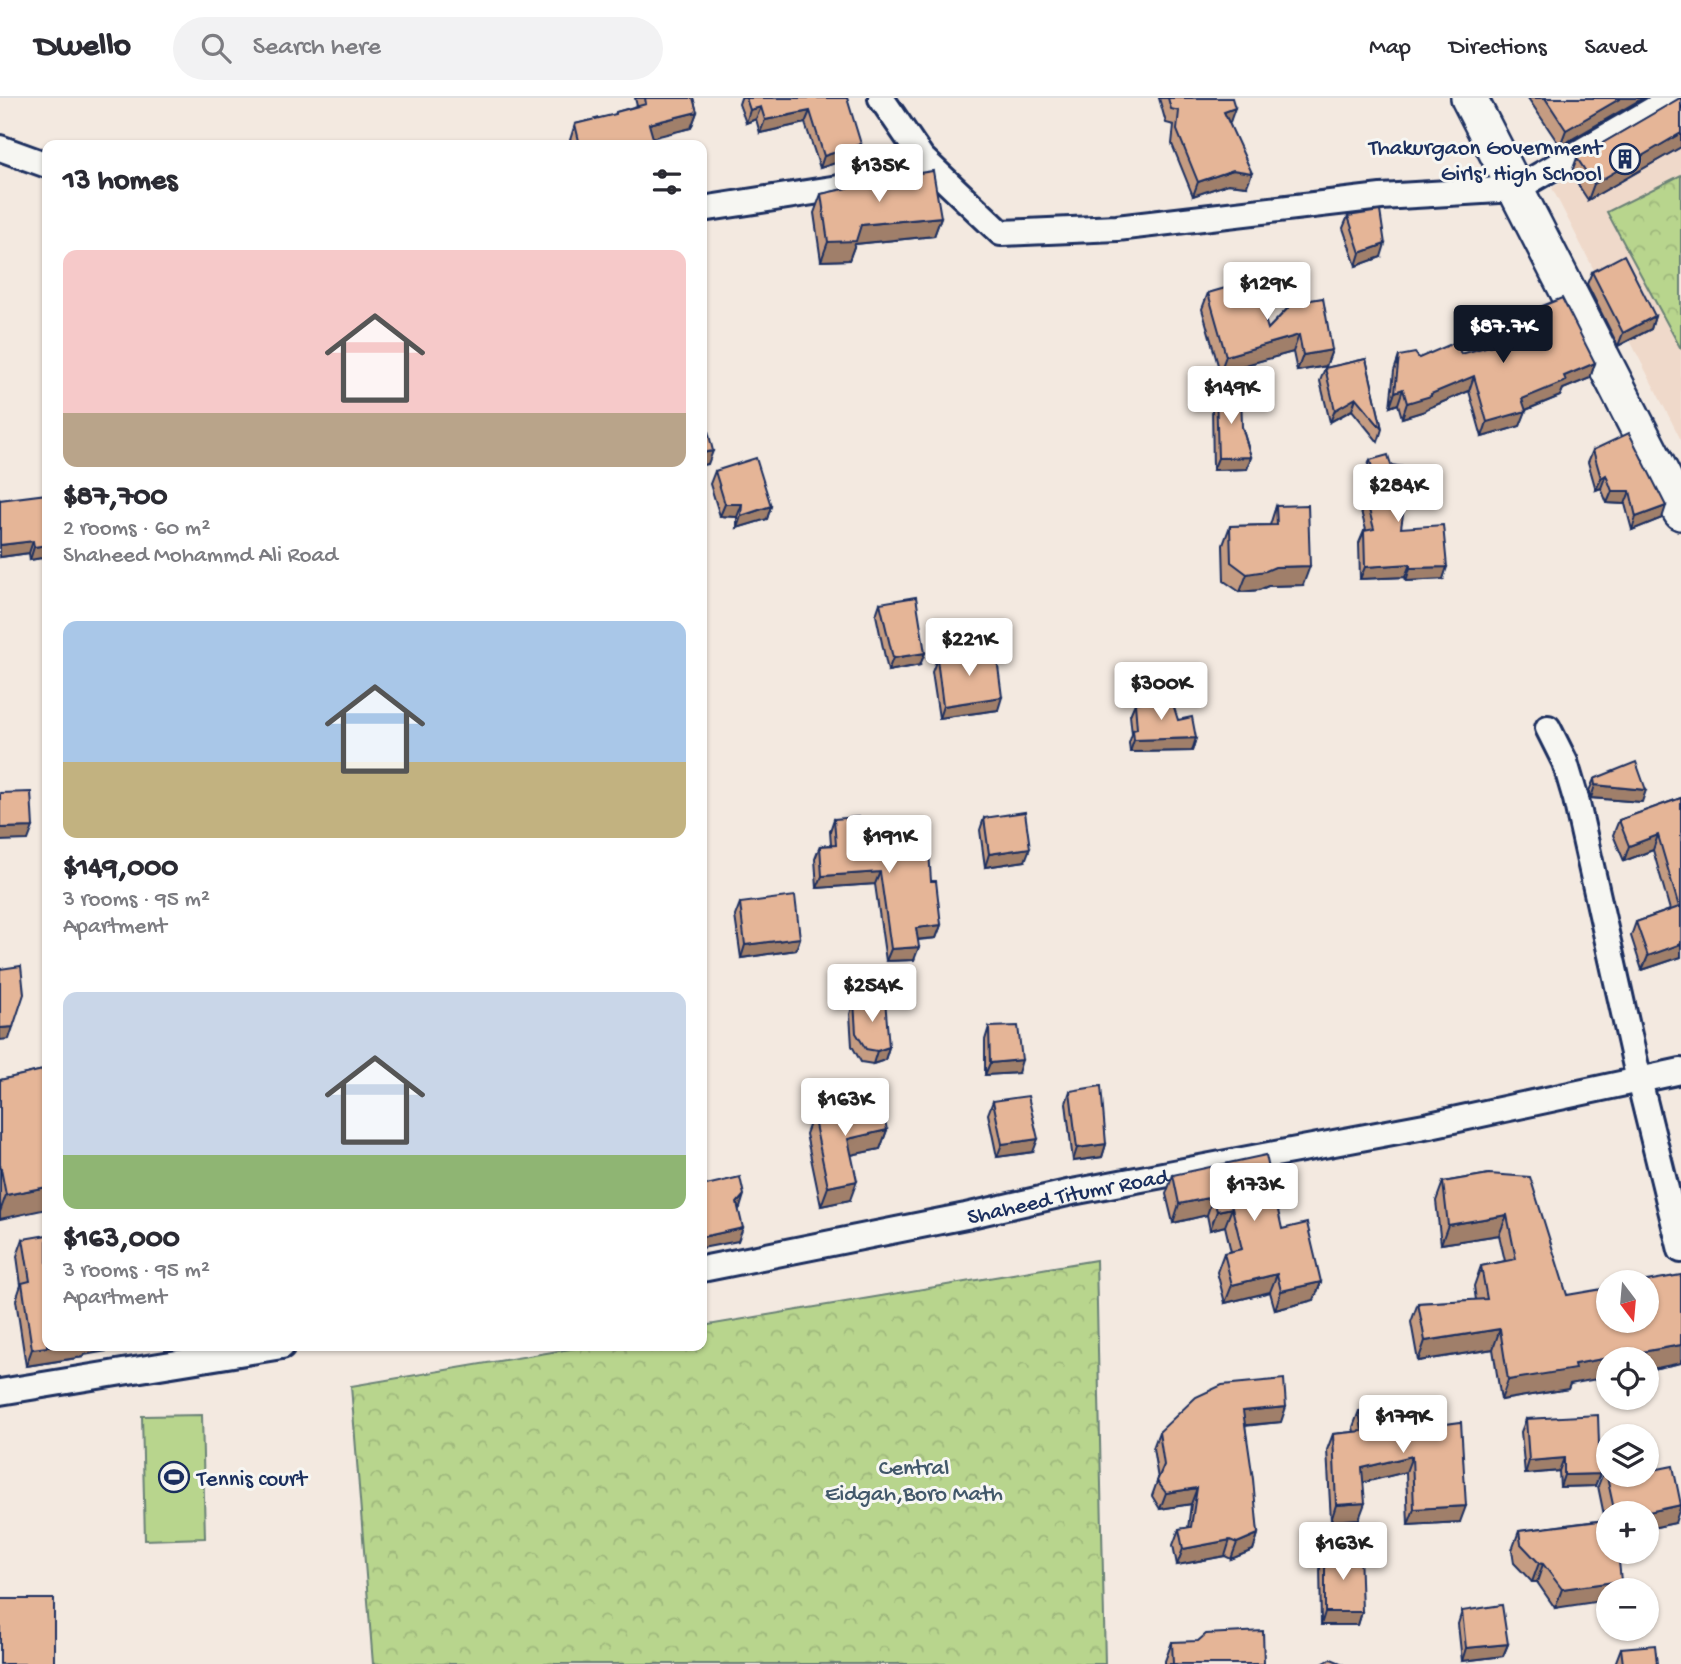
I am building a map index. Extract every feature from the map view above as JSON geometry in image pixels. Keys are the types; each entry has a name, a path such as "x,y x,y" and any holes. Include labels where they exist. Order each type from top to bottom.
{"street":[{"path":"881,98 922,158 1001,233 1117,228 1381,197 1516,189 1674,98"},
{"path":"1469,98 1681,512"},
{"path":"0,148 42,163"},
{"path":"707,208 938,173"},
{"path":"1548,728 1565,762 1576,799 1639,1080 1681,1250"},
{"name":"Shaheed Titumr Road","path":"707,1268 1072,1192 1443,1122 1681,1070"},
{"path":"0,1392 251,1351"}],"shaded area":[{"path":"1681,111 1681,440 1552,188"}],"green space":[{"path":"1681,175 1681,349 1607,212"},
{"name":"Central Eidgah,Boro Math","path":"1096,1260 1105,1664 373,1664 351,1386 558,1351 707,1351 707,1325"},
{"name":"Tennis court","path":"202,1415 205,1538 145,1540 142,1416"}],"building":[{"path":"645,98 693,98 697,112 649,124 654,140 579,140 575,124 646,104"},
{"path":"746,98 847,98 861,144 824,156 810,111 765,120 761,107 750,110"},
{"path":"1168,98 1232,98 1235,108 1224,112 1252,173 1233,170 1198,182 1177,130 1179,111 1171,109"},
{"path":"1545,98 1621,98 1566,130"},
{"name":"Thakurgaon Government Girls' High School","path":"1681,98 1681,133 1594,184 1577,158"},
{"path":"933,171 941,217 861,225 856,241 828,242 821,194 848,188 847,184"},
{"path":"1380,211 1385,244 1360,253 1348,216"},
{"path":"1624,255 1655,316 1623,333 1592,272"},
{"path":"1253,280 1268,329 1293,303 1323,298 1332,350 1303,355 1299,335 1226,356 1208,293"},
{"path":"1562,298 1595,363 1564,376 1566,381 1522,399 1526,411 1487,422 1474,376 1431,396 1407,403 1403,389 1395,392 1399,356 1415,353 1419,358 1456,342 1461,354 1538,332 1535,309"},
{"path":"1366,359 1382,429 1356,398 1335,410 1325,368"},
{"path":"1216,391 1241,391 1242,427 1251,457 1218,458"},
{"path":"707,427 713,451 707,452"},
{"path":"1629,433 1666,506 1636,517 1630,491 1612,491 1606,475 1601,478 1593,450"},
{"path":"1388,455 1391,465 1410,468 1401,528 1443,525 1447,567 1410,568 1410,564 1365,567 1364,531 1374,529 1362,483 1375,479 1370,460"},
{"path":"756,458 771,506 741,516 742,504 725,504 715,471"},
{"path":"42,495 42,546 34,547 33,541 0,545 0,500"},
{"path":"1308,505 1310,566 1275,567 1247,574 1231,562 1230,526 1277,525 1276,506"},
{"path":"916,597 925,653 893,658 880,603"},
{"path":"996,651 1002,697 943,706 937,659"},
{"path":"1171,698 1178,720 1192,717 1196,738 1134,740 1133,730 1137,729 1135,703"},
{"path":"1636,762 1646,790 1595,785 1594,779"},
{"path":"31,792 33,827 0,828 0,793"},
{"path":"1681,798 1681,944 1648,956 1636,922 1679,907 1658,835 1629,846 1619,820"},
{"path":"1025,812 1030,848 989,854 984,818"},
{"path":"858,817 860,835 906,831 928,836 931,881 936,881 941,925 916,928 919,947 891,949 880,872 822,876 820,846 836,845 834,819"},
{"path":"795,896 800,938 745,945 740,903"},
{"path":"21,966 24,994 13,1027 0,1028 0,969"},
{"path":"885,1000 889,1047 877,1051 866,1049 856,1033 854,1001"},
{"path":"1018,1026 1022,1060 990,1063 989,1027"},
{"path":"42,1070 42,1188 6,1195 0,1164 0,1080"},
{"path":"1101,1086 1106,1144 1077,1148 1070,1091"},
{"path":"1028,1096 1038,1139 1002,1144 993,1101"},
{"path":"881,1101 887,1130 848,1139 857,1181 828,1187 813,1115"},
{"path":"1266,1155 1282,1229 1307,1223 1321,1282 1281,1291 1277,1274 1232,1285 1224,1253 1242,1249 1232,1208 1217,1211 1213,1197 1179,1204 1173,1175"},
{"path":"1489,1174 1530,1177 1567,1295 1596,1290 1596,1334 1659,1334 1659,1279 1681,1275 1681,1345 1659,1349 1596,1347 1596,1360 1574,1364 1575,1369 1508,1380 1500,1329 1425,1341 1418,1303 1487,1299 1481,1266 1516,1259 1507,1215 1448,1225 1443,1182"},
{"path":"740,1177 744,1195 737,1203 743,1228 707,1236 707,1185"},
{"path":"42,1236 42,1348 32,1349 22,1283 30,1281 23,1239"},
{"path":"1284,1379 1286,1407 1243,1411 1258,1534 1237,1543 1230,1540 1183,1549 1179,1529 1191,1527 1197,1488 1166,1493 1157,1481 1164,1465 1159,1432 1196,1397 1222,1385"},
{"path":"1436,1404 1438,1425 1461,1422 1466,1506 1414,1509 1412,1456 1362,1468 1365,1503 1336,1505 1333,1434 1362,1431 1359,1411"},
{"path":"1598,1415 1596,1474 1564,1475 1564,1458 1529,1461 1526,1419"},
{"path":"1673,1466 1681,1505 1659,1510 1659,1501 1612,1501 1609,1487 1659,1487 1659,1469"},
{"path":"1596,1521 1596,1564 1619,1564 1621,1578 1596,1578 1596,1584 1562,1589 1543,1564 1521,1544 1519,1531"},
{"path":"1360,1550 1362,1612 1325,1612 1325,1551"},
{"path":"0,1599 54,1599 54,1664 0,1664"},
{"path":"1502,1605 1508,1644 1466,1648 1462,1611"},
{"path":"1263,1631 1264,1664 1173,1664 1172,1642 1198,1641 1206,1634"},
{"path":"1655,1645 1657,1664 1623,1664 1621,1648"},
{"path":"1331,1659 1343,1664 1322,1664"}],"place":[{"name":"Thakurgaon Government Girls' High School","path":"1625,159"},
{"name":"Tennis court","path":"174,1477"}]}
